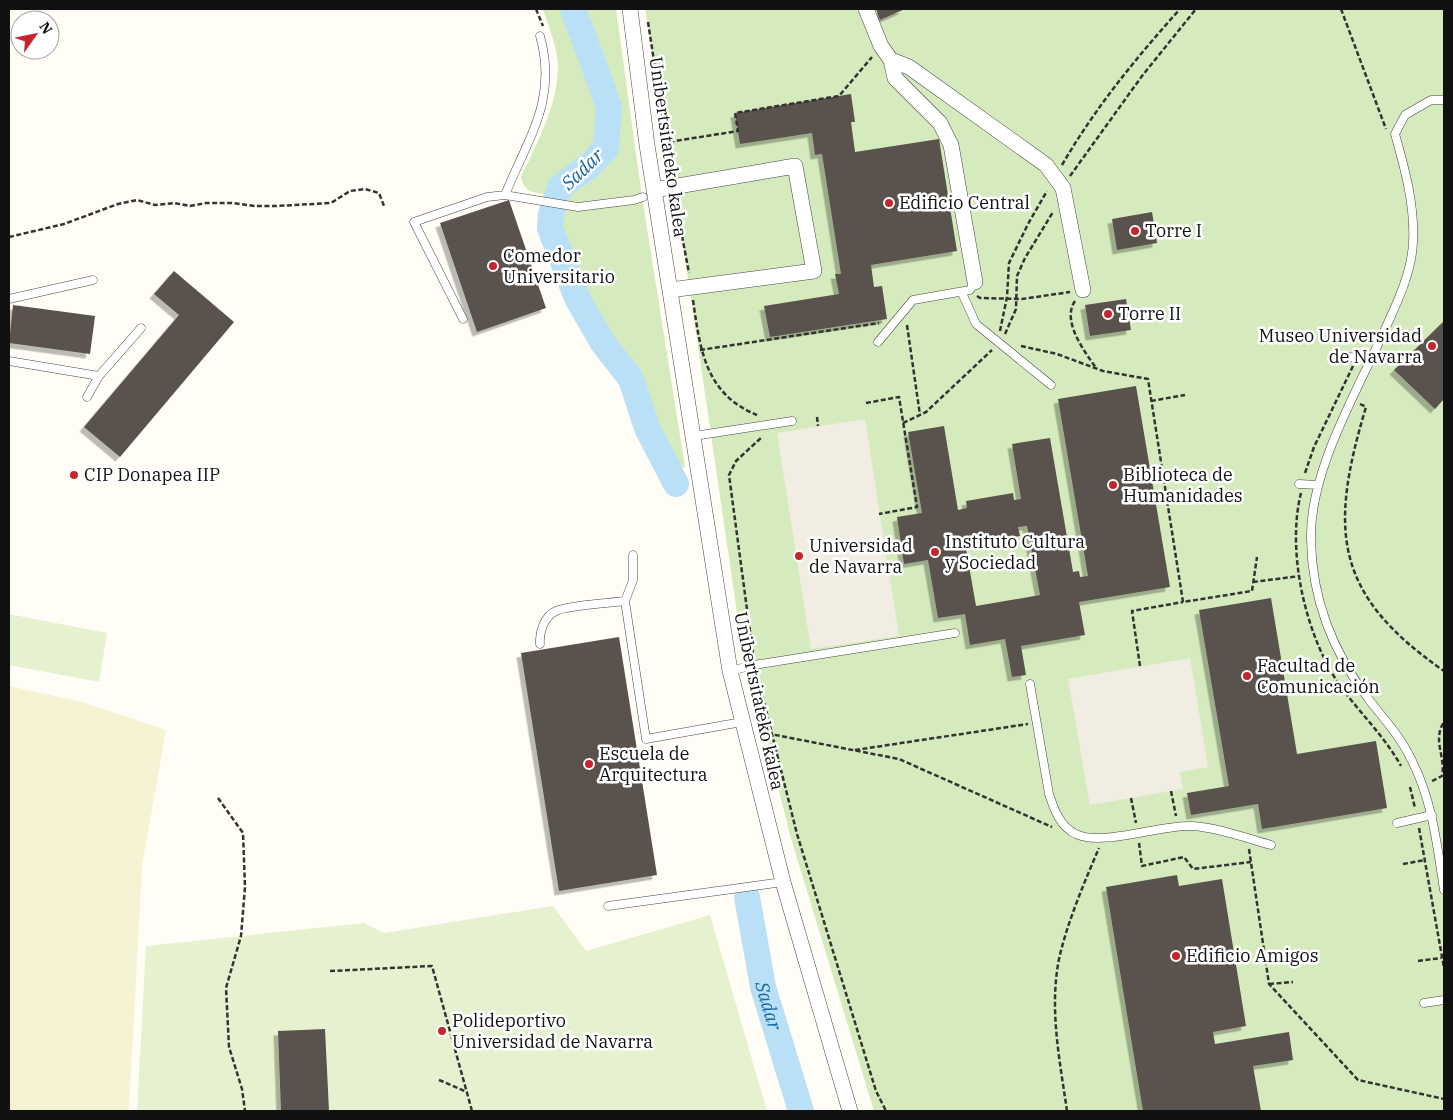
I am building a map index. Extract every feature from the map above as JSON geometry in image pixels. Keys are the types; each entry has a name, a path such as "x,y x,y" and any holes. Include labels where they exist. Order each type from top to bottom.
{"street":[{"name":"Unibertsitateko kalea","path":"630,9 647,146 649,193 670,290 730,671 748,727 783,882 850,1111"},
{"path":"866,9 881,46 890,60 895,78 940,123 951,145 969,288"},
{"path":"890,60 910,67 1046,165 1059,182 1083,290"},
{"name":"Unibertsitateko kalea","path":"670,290 814,271 795,166 673,187"},
{"path":"649,193 673,187"}],"lane":[{"path":"505,195 538,120 545,94 545,56 540,36"},
{"path":"1444,100 1431,100 1404,115 1396,134 1406,172 1413,243 1406,280 1325,462 1311,513 1313,564 1319,605 1341,659 1410,755 1426,790 1444,890"},
{"path":"462,319 414,222 487,197 505,195 578,207 634,200 649,193"},
{"path":"9,299 93,280"},
{"path":"878,342 913,300 969,288 976,324 1051,386"},
{"path":"87,397 99,376 141,328"},
{"path":"1353,358 1372,359"},
{"path":"9,361 99,376"},
{"path":"694,436 792,421"},
{"path":"1301,484 1318,485"},
{"path":"633,555 633,580 625,601 646,738 748,727"},
{"path":"540,644 539,634 546,620 555,611 625,601"},
{"path":"730,671 754,665 955,634"},
{"path":"1030,684 1049,794 1055,811 1063,824 1076,834 1092,839 1178,826 1212,829 1271,845"},
{"path":"1397,823 1432,815"},
{"path":"608,906 783,882"},
{"path":"1424,1003 1444,1000"}],"path":[{"path":"903,423 920,416 998,344 1010,325 1016,309 1018,298 1017,276 1025,258 1045,227 1059,182 1078,137 1116,84 1180,9"},
{"path":"998,344 1007,297 1009,263 1028,224 1196,9"},
{"path":"1341,9 1388,135"},
{"path":"647,16 700,350 717,385 732,402 749,412 782,423"},
{"path":"647,146 738,131 735,113 839,96 881,46"},
{"path":"9,237 64,224 118,204 137,200 155,205 174,203 190,206 206,203 233,203 276,206 331,203 350,191 365,189 380,193 384,206"},
{"path":"969,288 980,298 1018,298 1083,290"},
{"path":"1083,290 1073,305 1072,323 1077,342 1096,368"},
{"path":"904,310 920,416"},
{"path":"700,350 896,321"},
{"path":"998,344 1009,343 1057,354 1096,368 1148,379 1183,602"},
{"path":"1353,358 1314,448 1301,484 1297,518 1300,576 1307,615 1326,663 1341,686 1396,757 1404,772"},
{"path":"1152,401 1185,395"},
{"path":"866,403 899,397 917,507 879,514"},
{"path":"1352,401 1366,407 1353,451 1344,506 1344,526 1351,563 1360,583 1382,618 1412,646 1444,671"},
{"path":"817,417 818,426"},
{"path":"782,423 754,443 736,461 729,475 754,665 774,734 797,834 876,1091 886,1111"},
{"path":"1140,666 1132,611 1252,591 1257,557"},
{"path":"1253,582 1300,576"},
{"path":"1426,790 1432,781 1442,776 1443,769 1438,734 1444,722"},
{"path":"852,750 1037,723"},
{"path":"748,727 899,759 1057,830 1076,834"},
{"path":"1408,780 1418,819 1444,968"},
{"path":"1171,791 1178,826"},
{"path":"218,798 243,833 245,887 241,936 226,988 229,1047 242,1089 245,1111"},
{"path":"1067,1111 1054,1011 1059,960 1085,882 1103,837"},
{"path":"1247,838 1269,984 1358,1080 1444,1099"},
{"path":"1142,866 1184,857 1192,869 1251,862"},
{"path":"1403,864 1425,860"},
{"path":"1418,961 1441,958"},
{"path":"330,972 432,966 472,1111"},
{"path":"1269,984 1293,982"},
{"path":"438,1080 467,1092"}],"shaded area":[{"path":"865,419 899,636 811,649 777,433"},
{"path":"1190,658 1208,767 1180,772 1183,789 1090,805 1068,679"},
{"path":"9,686 82,702 166,730 142,866 129,1111 9,1111"}],"green space":[{"path":"543,9 616,9 642,197 685,467 673,469 662,444 647,387 636,369 611,340 588,303 559,225 543,194 529,190 522,182 521,177 550,111 557,82 556,53"},
{"path":"645,9 1444,9 1444,1111 874,1111 790,835 740,633 668,141"},
{"path":"9,614 107,633 99,682 9,665"},
{"name":"Polideportivo Universidad de Navarra","path":"553,906 586,951 710,915 767,1111 137,1111 146,946 364,923 384,933"}],"building":[{"path":"876,9 905,9 880,20"},
{"name":"Edificio Central","path":"851,94 855,122 851,122 855,152 939,139 957,251 871,265 874,287 882,286 887,319 770,337 764,306 839,294 835,274 841,274 822,154 815,155 812,133 740,144 735,113"},
{"name":"Comedor Universitario","path":"509,200 546,308 477,332 440,223"},
{"name":"Torre I","path":"1152,212 1157,243 1117,250 1112,219"},
{"path":"174,271 234,322 120,457 84,427 179,315 154,294"},
{"name":"Torre II","path":"1126,299 1131,330 1090,336 1085,305"},
{"path":"13,305 95,316 90,354 9,343"},
{"name":"Museo Universidad de Navarra","path":"1444,321 1444,399 1435,409 1394,370"},
{"path":"1136,386 1170,587 1079,602 1085,635 1021,646 1026,675 1012,677 1005,639 970,645 965,614 938,618 928,560 904,564 897,517 922,513 908,432 944,426 958,510 967,508 966,501 1013,493 1014,500 1021,499 1012,444 1050,438 1073,572 1079,571 1080,577 1088,576 1058,399","holes":["1027,526 1040,595 976,606 964,537 970,536 971,544 1020,536 1018,527"]},
{"name":"Facultad de Comunicación","path":"1271,598 1297,754 1376,741 1387,808 1262,829 1258,804 1191,815 1187,793 1229,786 1199,610"},
{"name":"Escuela de Arquitectura","path":"619,637 657,875 559,891 521,653"},
{"name":"Edificio Amigos","path":"1177,875 1179,886 1222,879 1246,1026 1213,1032 1215,1044 1289,1032 1293,1060 1253,1066 1261,1111 1143,1111 1106,887"},
{"path":"325,1029 329,1111 281,1111 278,1031"}],"waterway":[{"name":"Sadar","path":"573,9 609,107 606,148 588,167 560,187 551,214 550,228 577,298 603,343 631,379 647,428 676,484"},
{"name":"Sadar","path":"747,897 763,987 801,1111"}],"place":[{"name":"Edificio Central","path":"889,203"},
{"name":"Torre I","path":"1135,231"},
{"name":"Comedor Universitario","path":"493,266"},
{"name":"Torre II","path":"1108,314"},
{"name":"Museo Universidad de Navarra","path":"1432,346"},
{"name":"CIP Donapea IIP","path":"74,475"},
{"name":"Biblioteca de Humanidades","path":"1113,485"},
{"name":"Instituto Cultura y Sociedad","path":"935,552"},
{"name":"Universidad de Navarra","path":"799,556"},
{"name":"Facultad de Comunicación","path":"1247,676"},
{"name":"Escuela de Arquitectura","path":"589,764"},
{"name":"Edificio Amigos","path":"1176,956"},
{"name":"Polideportivo Universidad de Navarra","path":"442,1031"}]}
